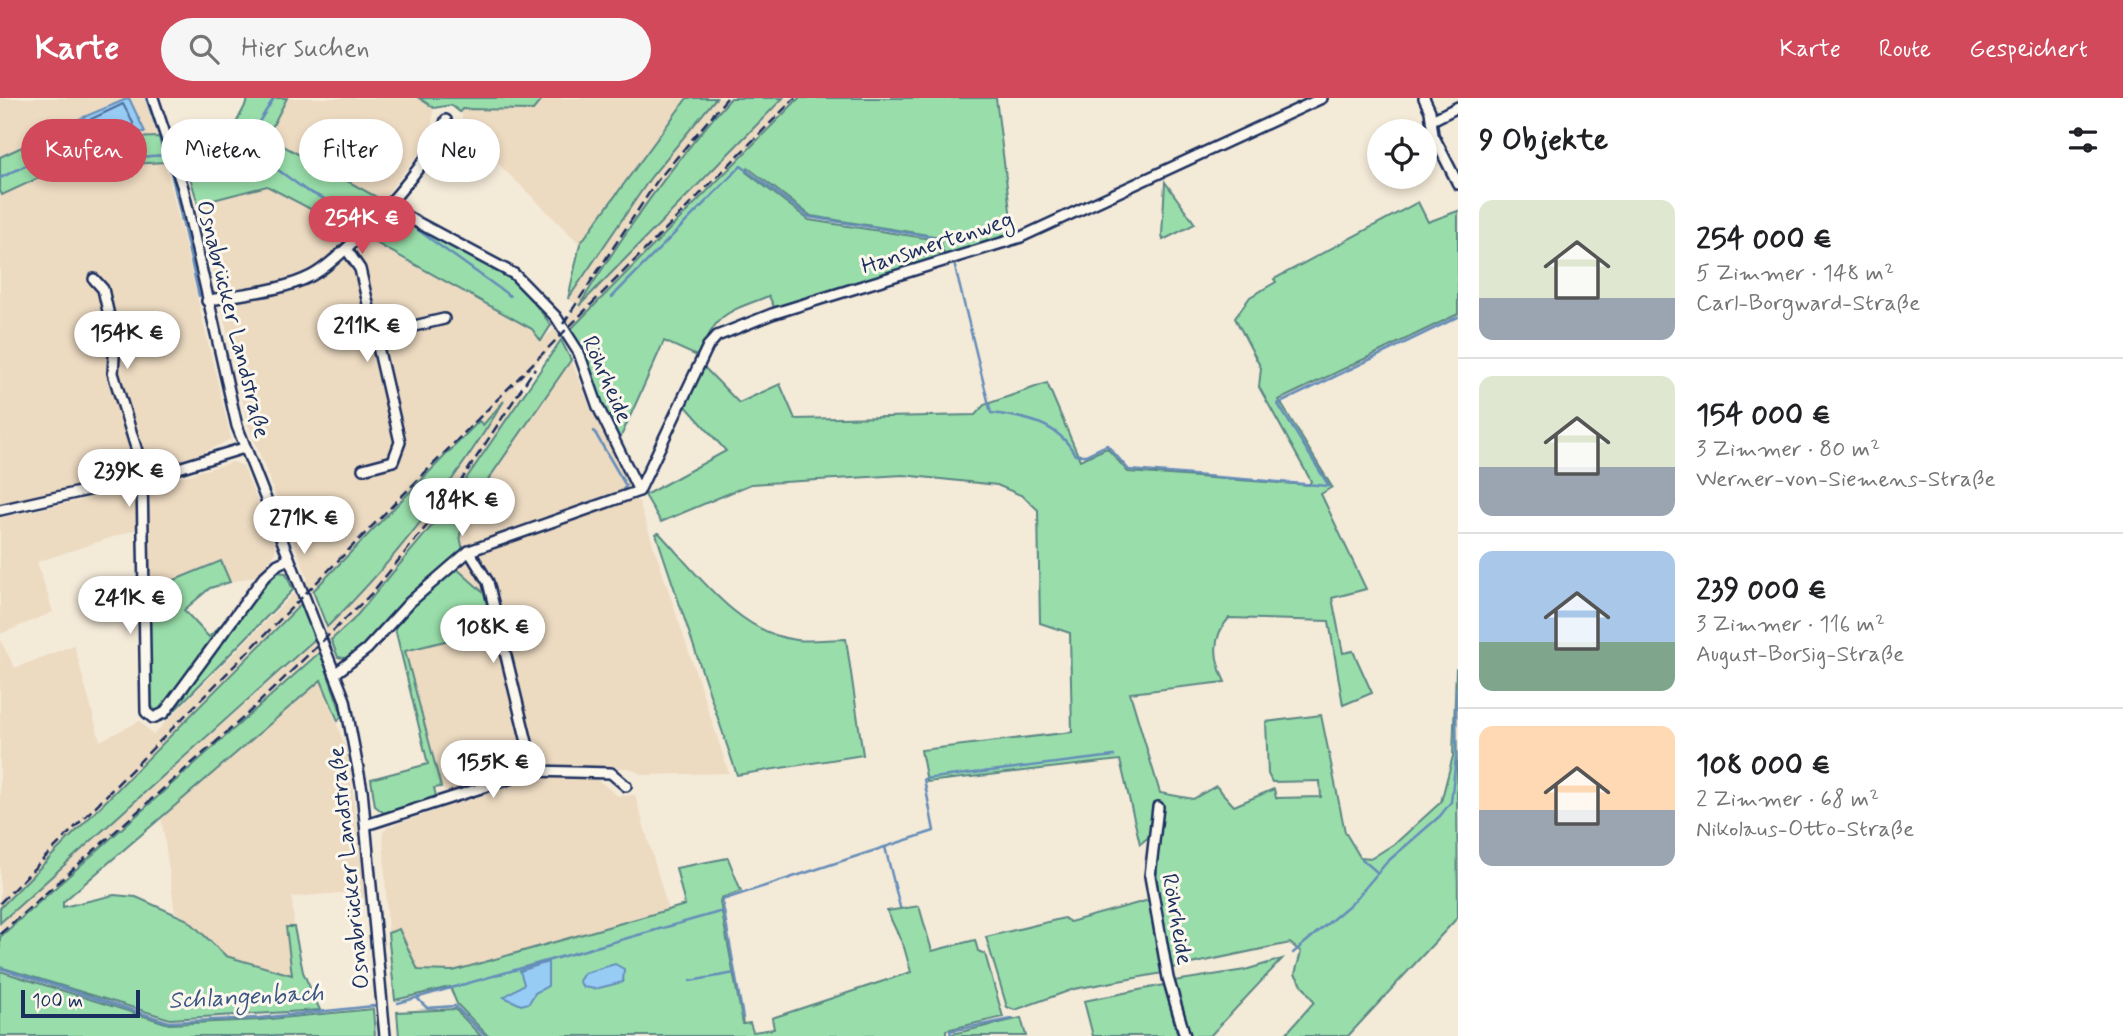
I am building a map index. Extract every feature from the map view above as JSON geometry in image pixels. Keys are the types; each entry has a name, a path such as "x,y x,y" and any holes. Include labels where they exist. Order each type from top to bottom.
{"street":[{"name":"Osnabrücker Landstraße","path":"153,98 183,188 207,301 244,448 336,673 358,755 385,1036"},
{"name":"Hansmertenweg","path":"639,491 708,346 717,336 772,314 1021,237 1322,98"},
{"path":"1424,98 1432,119"},
{"path":"1434,119 1458,107"},
{"path":"1437,143 1458,184"},
{"path":"207,301 286,285 309,277 347,250 417,168"},
{"name":"Röhrheide","path":"387,206 514,274 548,307 579,353 597,407 639,491"},
{"path":"347,250 360,269 400,450 393,461 363,469"},
{"path":"94,279 103,289 115,342 113,373 144,478 146,712 153,718 164,713 264,577 278,564 289,559"},
{"path":"376,335 444,319"},
{"path":"0,510 144,478 244,448"},
{"path":"336,673 367,649 411,602 469,551 639,491"},
{"path":"469,551 488,582 534,771"},
{"path":"366,825 534,771 611,772 626,786"},
{"name":"Röhrheide","path":"1158,807 1150,876 1168,978 1185,1036"}],"shaded area":[{"path":"0,98 144,98 159,137 147,137 147,119 21,119 21,147 0,157"},
{"path":"287,98 419,98 434,106 432,119 417,119 417,156 403,173 403,119 299,119 299,154 285,146 285,119 276,119"},
{"path":"543,98 687,98 580,244 500,165 500,119 462,119 462,109 533,110"},
{"path":"716,98 731,98 705,127 621,236 582,302 783,98 799,98 570,330 563,320 579,306 568,299 651,177"},
{"path":"161,162 161,182 170,182 231,439 192,458 164,466 0,504 0,195 29,182 147,182 147,163"},
{"path":"350,182 396,182 382,200"},
{"path":"267,186 532,329 541,341 557,327 564,336 514,386 525,393 481,458 442,514 353,620 0,937 0,923 291,663 344,611 433,505 501,406 483,425 478,422 0,908 0,640 15,668 74,645 100,741 140,721 153,735 308,579 248,424 198,204"},
{"path":"571,360 629,489 471,545 463,551 460,536 463,516"},
{"path":"233,462 243,466 276,548 274,556 255,576 230,582 220,561 150,590 148,486"},
{"path":"122,491 130,492 138,502 140,528 37,562 53,612 0,634 0,518"},
{"path":"634,499 639,502 729,773 643,775 629,768 543,766 526,768 447,792 441,787 405,651 493,629 455,567 472,554"},
{"path":"321,680 348,755 366,900 352,892 292,897 294,927 286,928 293,976 226,956 188,920 175,912 161,815"},
{"path":"536,777 595,778 618,796 635,795 668,909 453,971 417,970 399,929 388,933 383,832 388,827"}],"green space":[{"path":"249,98 287,98 276,119 238,119"},
{"path":"419,98 543,98 533,110 462,109 460,112 451,105 434,108"},
{"path":"687,98 716,98 651,177 568,299 580,244"},
{"path":"731,98 783,98 579,306 650,198"},
{"path":"799,98 996,98 1013,235 944,255 940,237 811,216 748,168 746,172 809,220 938,240 940,258 775,309 769,296 743,306 717,323 699,357 664,341 618,443 570,330"},
{"path":"147,137 159,137 161,162 147,163"},
{"path":"21,147 21,182 30,182 2,195 0,157"},
{"path":"285,147 299,155 299,182 349,182 382,200 354,232 267,186 198,204 191,182 285,182"},
{"path":"1165,182 1195,224 1163,240 1162,235"},
{"path":"1418,202 1428,222 1458,211 1458,314 1279,400 1332,487 1321,494 1366,589 1332,598 1343,653 1353,651 1372,693 1343,705 1329,621 1229,618 1219,633 1216,649 1218,665 1225,682 1130,693 1160,793 1193,799 1216,786 1234,806 1274,789 1276,798 1321,797 1320,781 1272,782 1268,774 1266,722 1321,715 1345,832 1360,857 1372,858 1397,842 1441,802 1453,756 1456,668 1458,917 1348,1036 1284,1036 1314,1002 1295,974 1301,952 1290,943 1172,968 1157,881 1160,828 1140,844 1120,760 927,782 921,750 1072,732 1070,633 1040,623 1038,510 1023,496 997,485 903,475 751,484 661,522 645,495 726,451 684,404 702,365 739,403 780,384 795,419 975,415 984,405 1047,383 1080,460 1107,448 1128,472 1309,485 1311,481 1259,387 1261,368 1235,318 1250,297 1276,282 1274,279"},
{"path":"389,209 515,278 551,325 541,341 532,329 365,237"},
{"path":"561,340 571,360 463,516 460,536 463,551 449,561 350,659 338,657 331,640 353,620 442,514"},
{"path":"504,401 423,519 377,575 327,627 313,591 479,421 483,425"},
{"path":"659,533 720,599 756,626 797,640 846,639 863,755 737,775 656,534"},
{"path":"221,561 230,582 210,588 184,610 209,637 225,621 234,627 265,582 277,572 286,573 293,590 165,720 149,704 150,590"},
{"path":"455,567 484,593 493,629 405,651 441,787 434,788 436,796 432,800 384,813 375,806 371,779 428,764 394,624"},
{"path":"301,604 315,639 0,923 0,908"},
{"path":"320,652 342,715 338,721 321,680 63,902 63,907 114,895 136,897 188,920 226,956 292,975 286,927 294,927 303,972 320,1010 170,1019 0,967 0,937"},
{"path":"728,858 741,891 721,898 720,902 743,1024 750,1023 753,1032 774,1029 772,1018 911,972 904,947 887,911 919,906 932,951 975,940 978,951 985,954 1003,1017 946,1030 946,1036 488,1036 457,1004 450,987 395,1000 388,933 399,929 418,970 453,971 685,905 676,868"},
{"path":"1149,900 1163,973 1074,989 1015,1010 1007,1007 986,937 1064,918 1070,922"},
{"path":"1282,959 1210,1036 1189,1036 1174,981 1245,970"},
{"path":"0,971 169,1024 260,1020 373,1009 375,1036 0,1036"},
{"path":"1164,985 1178,1036 1093,1036 1084,1001"},
{"path":"455,1009 481,1036 399,1036 397,1012"},
{"path":"1021,1018 1026,1036 952,1036 952,1034"}],"water":[{"path":"129,98 139,119 79,119"},
{"path":"548,962 548,986 535,993 529,1003 521,1005 504,997 524,984 520,971"},
{"path":"615,964 624,969 623,982 595,989 583,987 579,981 584,973"}],"waterway":[{"path":"146,98 169,163 199,296"},
{"path":"261,119 274,98"},
{"path":"0,178 60,149 98,148 98,153 109,164 125,158 161,155"},
{"path":"612,297 741,166 809,217 940,238 941,249"},
{"path":"285,175 307,191 358,214 366,214"},
{"path":"389,219 408,223 510,296"},
{"path":"954,263 991,413 1040,424 1060,436 1075,455 1086,455 1107,445 1129,470 1329,486"},
{"path":"1329,486 1278,404 1458,317"},
{"path":"584,504 621,492 626,486 594,431"},
{"path":"548,517 566,511"},
{"path":"1293,953 1354,901 1387,862 1440,816 1451,802 1456,757 1456,688"},
{"path":"743,1018 722,900 934,831 924,779 1114,756"},
{"path":"885,847 900,907"},
{"path":"1362,859 1378,873"},
{"path":"398,1003 723,911"},
{"name":"Schlangenbach","path":"0,968 169,1022 260,1018 374,1006"},
{"path":"690,981 735,973"},
{"path":"418,999 427,1008 455,1006 485,1036"},
{"path":"951,1036 950,1031 1012,1019"}],"railway":[{"path":"563,324 657,181 727,98"},
{"path":"0,903 795,98"},
{"path":"0,934 244,717 371,594 451,496 535,368"}]}
